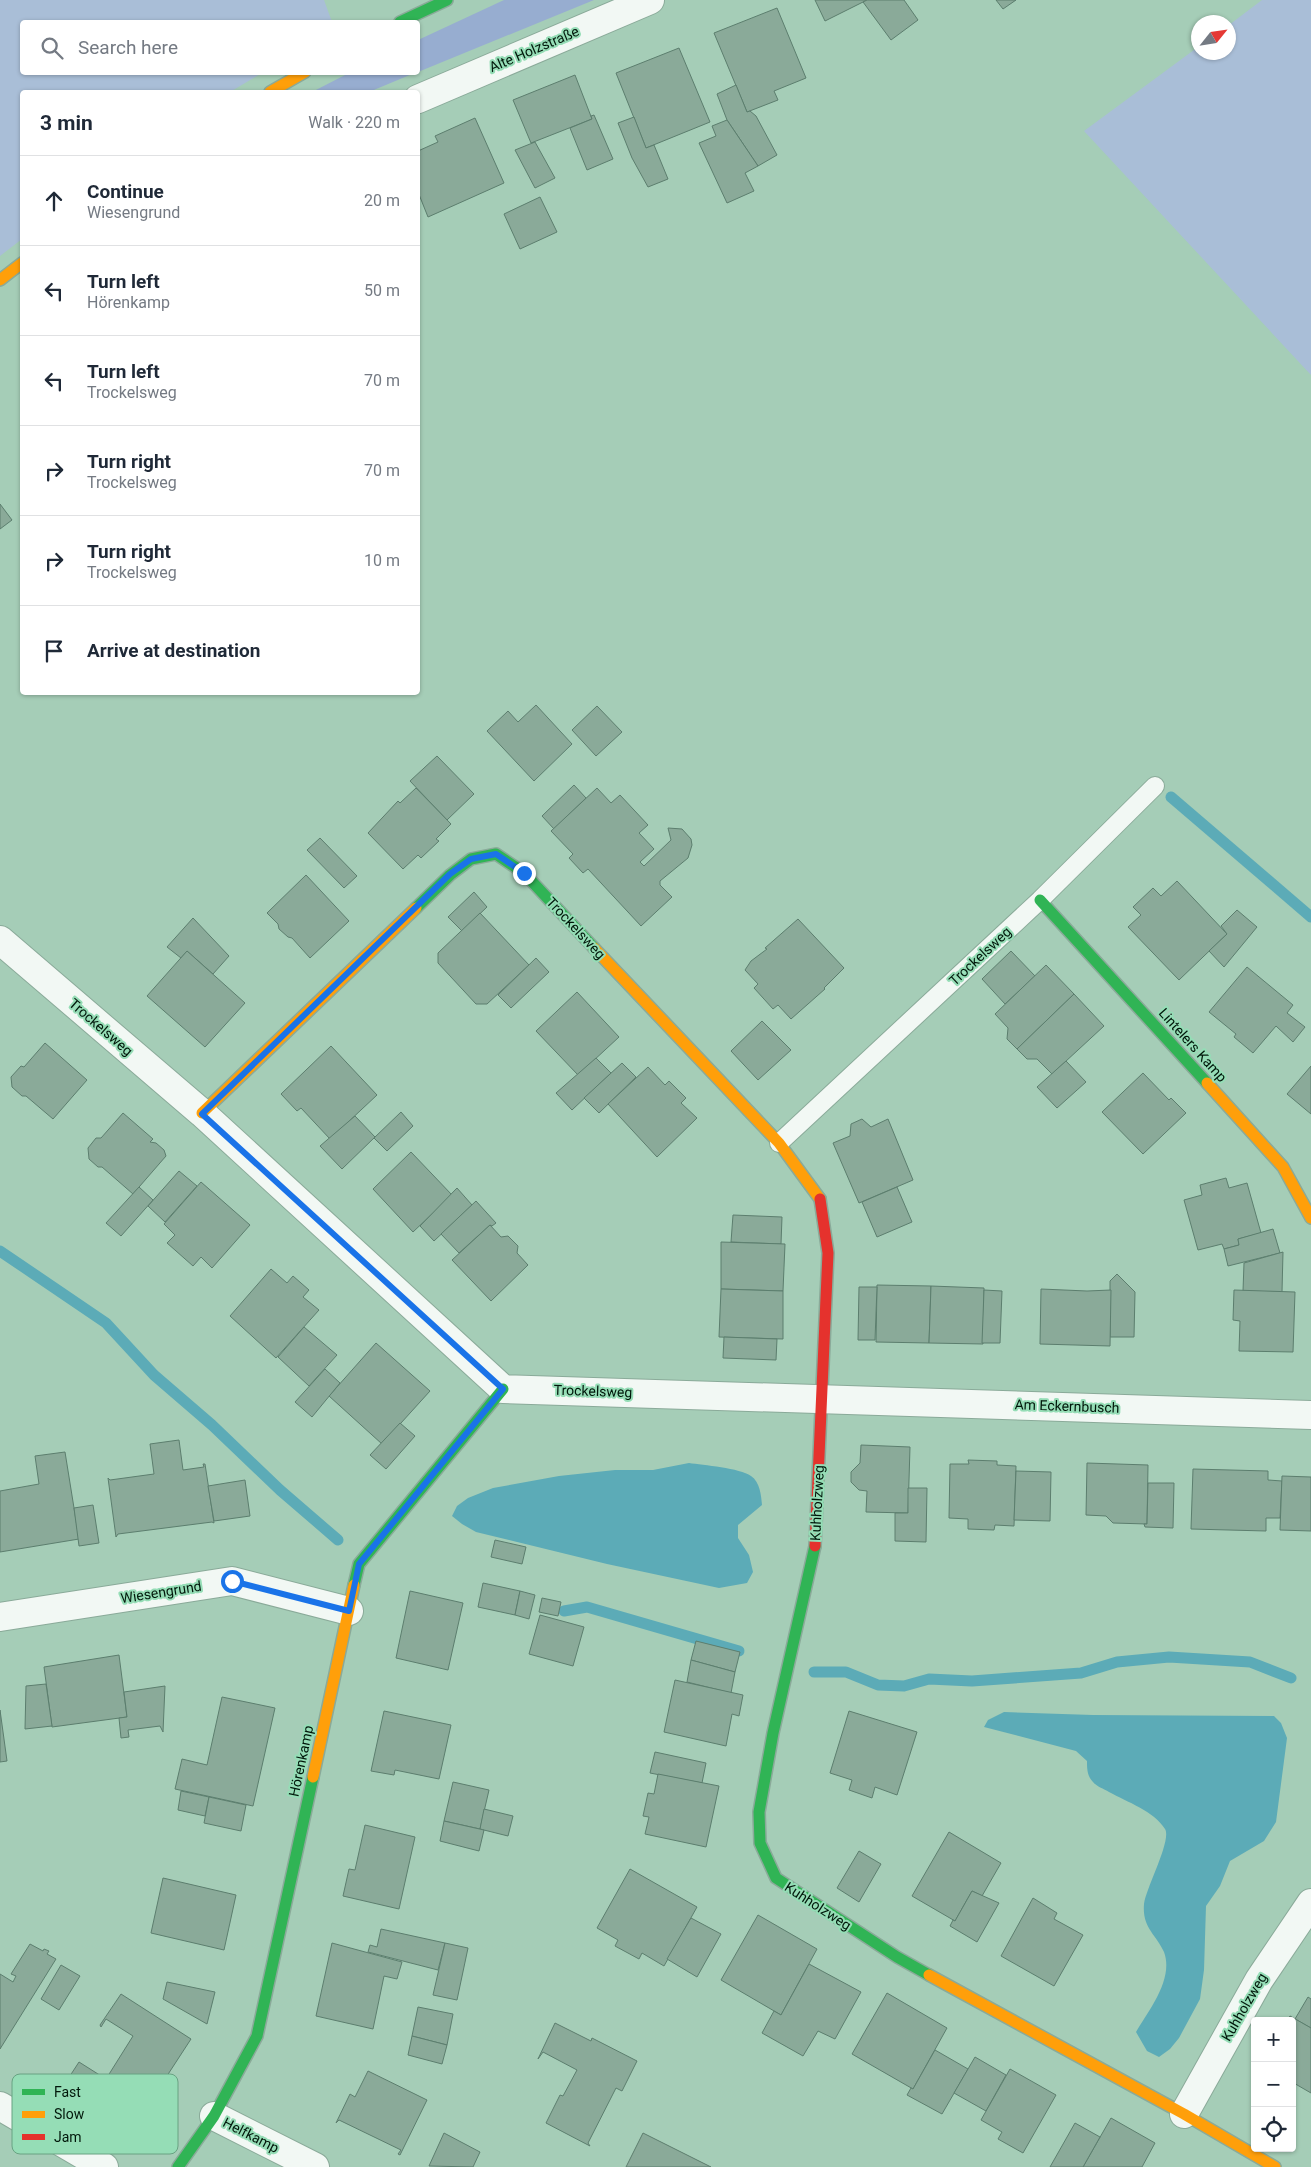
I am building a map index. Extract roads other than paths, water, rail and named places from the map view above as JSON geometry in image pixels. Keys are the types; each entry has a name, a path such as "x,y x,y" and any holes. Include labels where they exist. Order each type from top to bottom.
{"street":[{"path":"404,20 447,0"},
{"name":"Alte Holzstraße","path":"420,98 650,0"},
{"path":"273,90 299,75"},
{"path":"0,280 20,265"},
{"name":"Trockelsweg","path":"0,940 202,1114 503,1389 823,1398 828,1254 820,1196 779,1143 524,873 496,854 471,859 450,874 202,1114"},
{"name":"Lintelers Kamp","path":"1040,900 1283,1167 1311,1218"},
{"name":"Hörenkamp","path":"178,2167 214,2116 257,2036 359,1564 503,1389"},
{"name":"Am Eckernbusch","path":"823,1398 1311,1415"},
{"name":"Kuhholzweg","path":"823,1398 816,1541 773,1733 759,1812 760,1843 776,1878 897,1957 1184,2114 1275,2167"},
{"name":"Wiesengrund","path":"0,1617 232,1581 349,1611"},
{"name":"Kuhholzweg","path":"1184,2114 1259,1980 1311,1903"},
{"path":"0,2106 12,2113"},
{"name":"Helfkamp","path":"214,2116 315,2167"},
{"path":"82,2154 104,2167"}],"lane":[{"name":"Trockelsweg","path":"779,1143 1040,900 1155,786"}],"waterway":[{"path":"1171,797 1311,917"},
{"path":"0,1251 106,1323 154,1375 338,1540"},
{"path":"564,1611 587,1607 739,1651"},
{"path":"814,1672 846,1672 878,1685 904,1686 929,1679 972,1681 1081,1673 1117,1662 1169,1657 1250,1662 1291,1678"}]}
